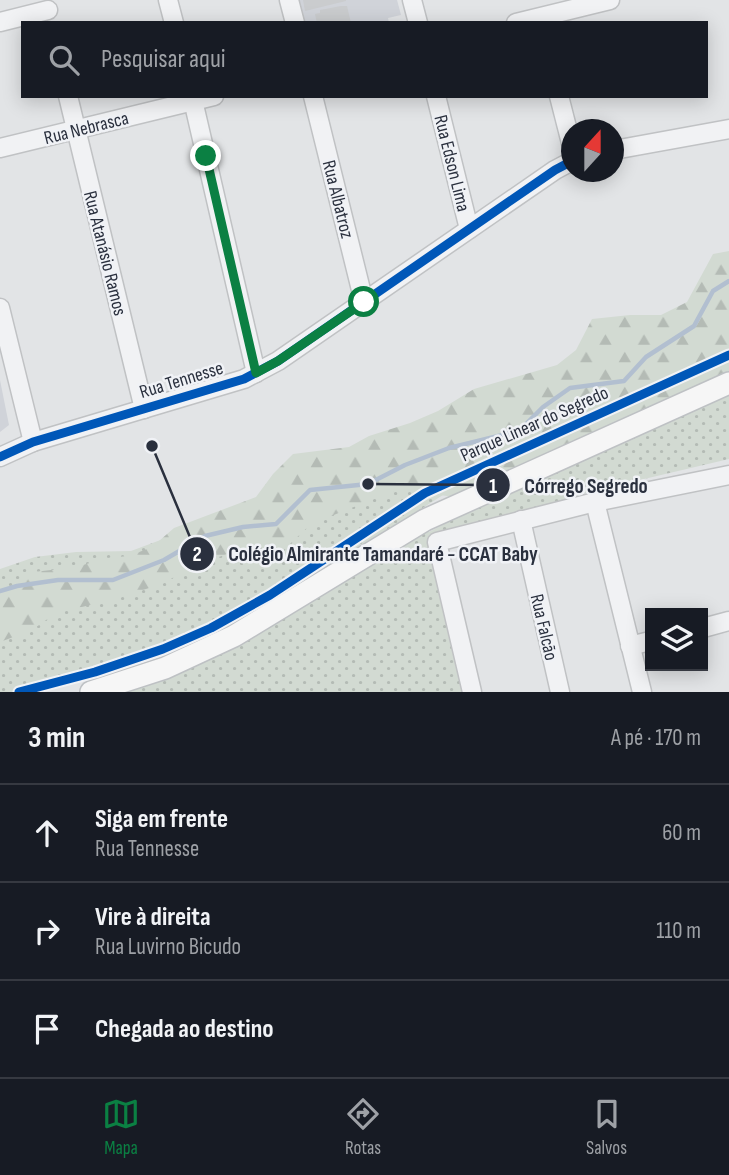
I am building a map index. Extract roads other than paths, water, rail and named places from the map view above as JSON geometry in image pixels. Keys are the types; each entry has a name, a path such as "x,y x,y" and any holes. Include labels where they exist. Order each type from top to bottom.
{"main road":[{"path":"91,692 165,668 234,636 425,520 729,383"}],"street":[{"path":"168,0 173,21"},
{"path":"289,0 294,21"},
{"path":"412,0 417,21"},
{"path":"520,21 538,13 610,0"},
{"path":"0,22 48,11"},
{"name":"Rua Atanásio Ramos","path":"68,98 144,409"},
{"name":"Rua Albatroz","path":"313,98 364,302"},
{"name":"Rua Edson Lima","path":"436,98 469,229"},
{"path":"560,98 565,119"},
{"path":"192,99 256,373"},
{"name":"Rua Nebrasca","path":"0,148 192,99"},
{"path":"624,147 729,129"},
{"name":"Rua Tennesse","path":"0,457 33,442 244,379 256,373 278,361 561,169"},
{"path":"0,308 33,442"},
{"path":"472,692 437,542 596,502 729,475"},
{"path":"596,502 642,692"},
{"name":"Rua Falcão","path":"521,520 560,692"},
{"path":"708,627 729,621"},
{"path":"630,646 645,642"}],"waterway":[{"path":"0,591 58,580 113,580 164,560 205,536 243,527 276,524 310,490 368,484 405,465 449,448 519,431 543,407 570,388 624,381 646,357 694,326 713,291 729,281"}],"place":[{"name":"Colégio Almirante Tamandaré - CCAT Baby","path":"152,446"},
{"name":"Córrego Segredo","path":"368,484"}]}
